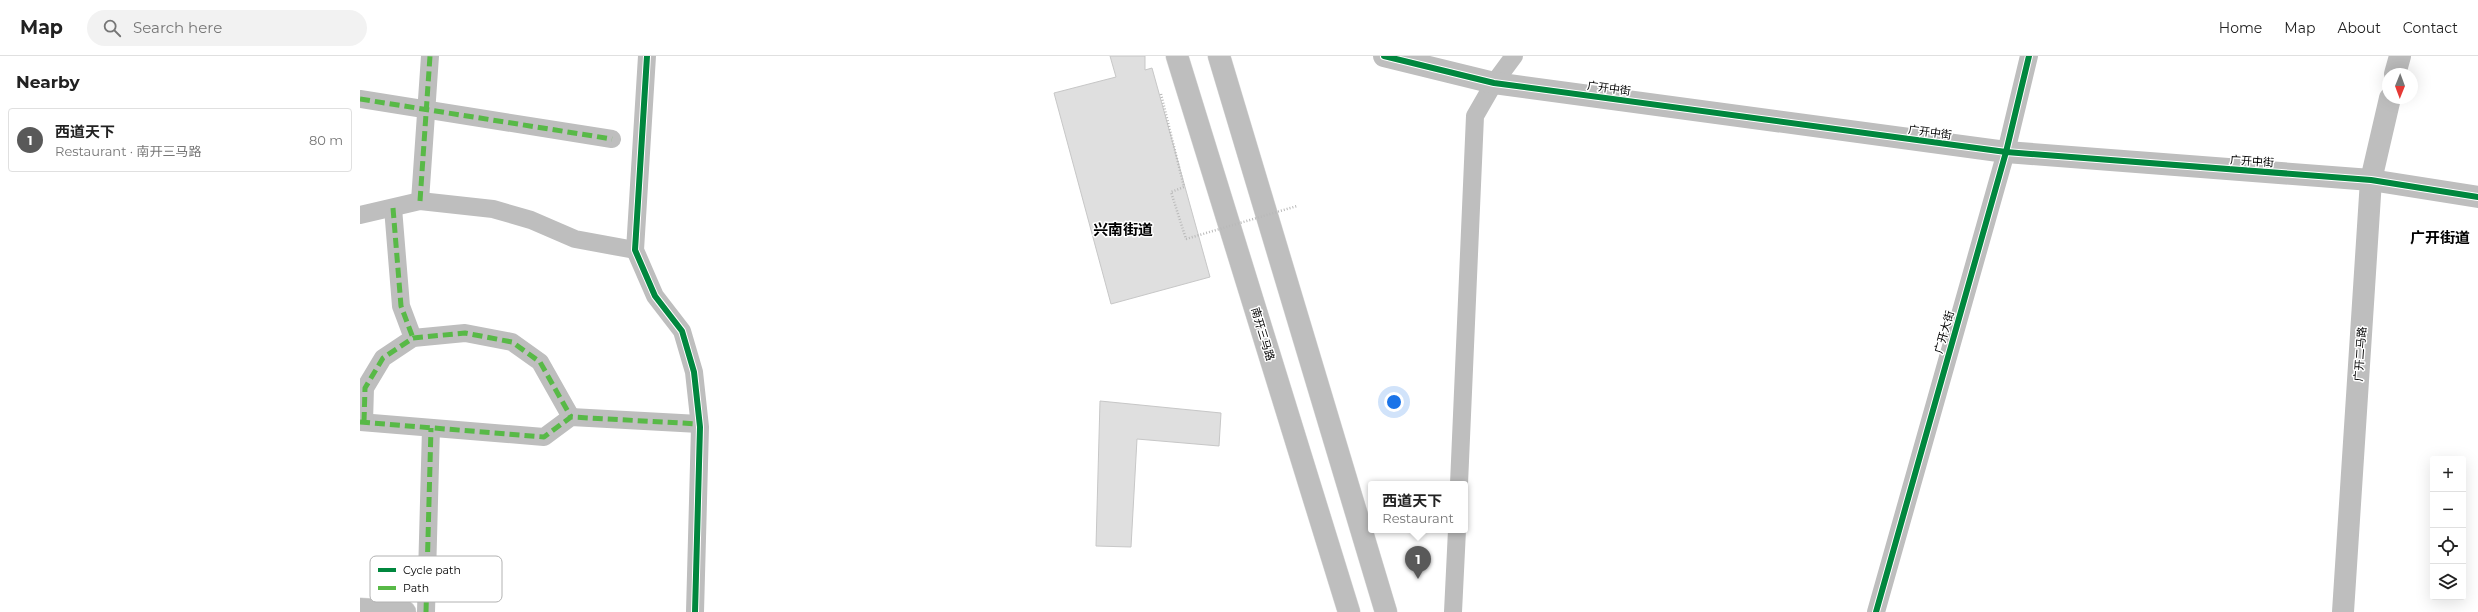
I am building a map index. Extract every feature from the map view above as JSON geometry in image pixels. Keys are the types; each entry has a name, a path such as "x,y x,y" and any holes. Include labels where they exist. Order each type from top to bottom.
{"street":[{"path":"420,201 430,56"},
{"path":"647,56 635,250 655,296 682,331 694,372 699,424 695,612"},
{"name":"南开三马路","path":"1177,56 1348,612"},
{"path":"1220,56 1386,612"},
{"name":"广开中街","path":"1384,56 1494,83 2006,152 2371,180 2478,197"},
{"path":"1459,481 1475,116 1494,83 1514,56"},
{"name":"广开大街","path":"1876,612 2006,152 2030,56"},
{"path":"2397,68 2400,56"},
{"path":"360,99 612,139"},
{"name":"广开二马路","path":"2343,612 2371,180 2389,104"},
{"path":"360,215 420,201 493,209 531,220 575,239 635,250"},
{"path":"392,208 401,306 413,338"},
{"path":"571,417 540,362 512,342 465,333 413,338 383,358 365,388 362,422 544,437 571,417 699,424"},
{"path":"428,556 431,428"},
{"path":"1453,612 1457,533"},
{"path":"426,602 426,612"},
{"path":"360,609 404,612"}],"path":[{"path":"1161,94 1184,187 1171,192 1186,239 1297,206"}],"building":[{"path":"1110,56 1145,56 1145,70 1152,68 1210,277 1111,304 1054,93 1116,77"},
{"path":"1100,401 1221,413 1219,446 1137,439 1131,547 1096,546"}],"marked path":[{"path":"420,201 430,56"},
{"path":"360,99 612,139"},
{"path":"393,208 401,306 413,338"},
{"path":"364,422 365,388 383,358 413,338 465,333 512,342 540,362 571,417"},
{"path":"360,422 544,437 571,417 699,424"},
{"path":"428,556 431,428"},
{"path":"426,602 426,612"}],"cycle path":[{"path":"647,56 635,250 655,296 682,331 694,372 700,427 695,612"},
{"path":"1384,56 1494,83 2006,152 2371,180 2478,197"},
{"path":"1876,612 2006,152 2029,56"}],"place":[{"name":"西道天下","path":"1418,579"}],"district":[{"name":"兴南街道","path":"1123,230"},
{"name":"广开街道","path":"2440,238"}]}
